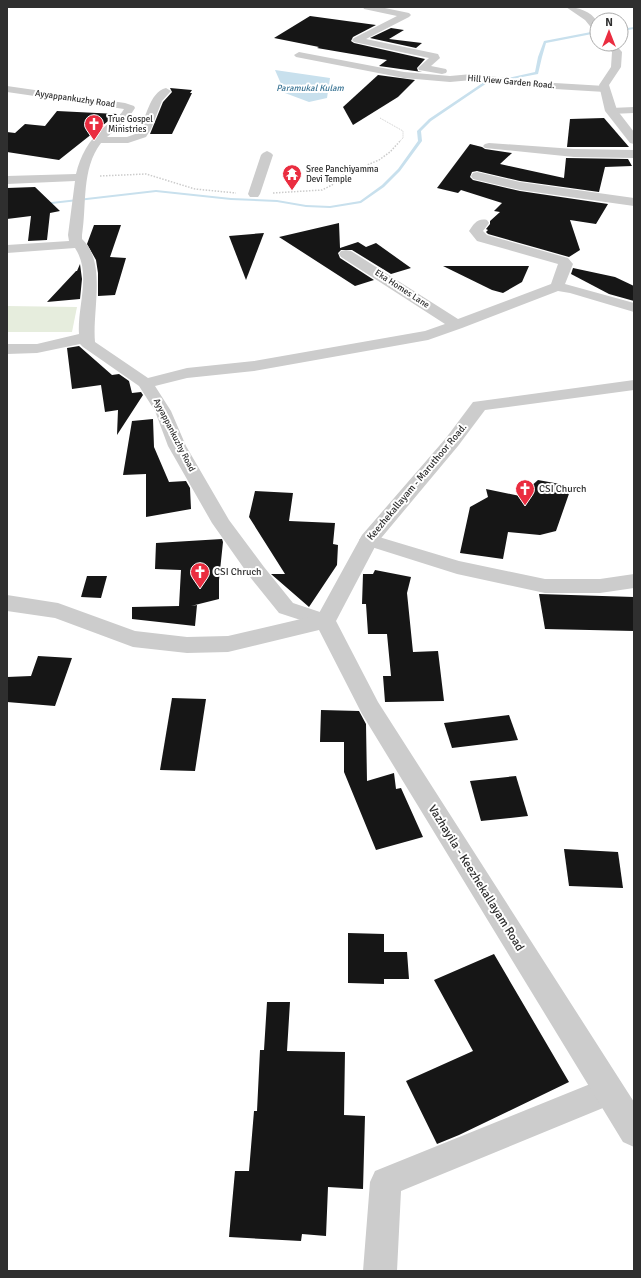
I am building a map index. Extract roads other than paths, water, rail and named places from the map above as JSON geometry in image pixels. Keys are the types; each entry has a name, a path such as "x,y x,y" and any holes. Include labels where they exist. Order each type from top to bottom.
{"street":[{"path":"367,7 406,15 357,40 435,56 435,58 423,68 472,77"},
{"path":"571,7 589,19"},
{"path":"617,52 616,67 604,84 611,111 634,140"},
{"name":"Hill View Garden Road.","path":"299,55 404,75 450,79 472,77 531,84 605,89"},
{"name":"Ayyappankuzhy Road","path":"7,89 125,106 130,108 129,113 106,131 98,140 89,154 81,177 75,239 80,244 88,259 90,296 86,331 88,344 145,383 158,402 171,427 177,446 221,523 256,572 286,608 325,621"},
{"path":"98,140 128,140 142,135 148,125 154,104 166,91"},
{"path":"611,111 634,110"},
{"path":"489,146 574,153 634,154"},
{"path":"254,194 255,187 267,155"},
{"path":"477,176 520,186 634,202"},
{"path":"7,180 81,177"},
{"path":"482,223 476,231 482,238 563,261 566,264 557,287"},
{"path":"7,249 80,244"},
{"name":"Eka Homes Lane","path":"346,254 456,325"},
{"path":"145,383 187,373 254,366 428,335 557,287 572,289 634,308"},
{"path":"7,349 34,350 87,337"},
{"name":"Keezhekallayam - Maruthoor Road.","path":"325,621 369,540 452,442 479,406 634,386"},
{"path":"369,540 457,567 545,586 600,586 634,581"},
{"path":"7,603 58,611 132,639 187,645 228,644 325,621"},
{"name":"Vazhayila - Keezhekallayam Road","path":"325,621 370,708 634,1131"},
{"path":"380,1271 386,1182 610,1091"}],"water":[{"name":"Paramukal Kulam","path":"275,70 330,78 327,98 309,102 285,93"}],"waterway":[{"path":"629,29 634,28"},
{"path":"506,79 537,73 545,42 589,33"},
{"path":"43,204 156,191 231,199 277,201 306,206 330,207 361,202 383,186 399,170 420,141 419,131 430,120 485,83"}],"place":[{"name":"True Gospel Ministries","path":"94,141"},
{"name":"Sree Panchiyamma Devi Temple","path":"292,191"},
{"name":"CSI Church","path":"525,506"},
{"name":"CSI Chruch","path":"200,589"}]}
